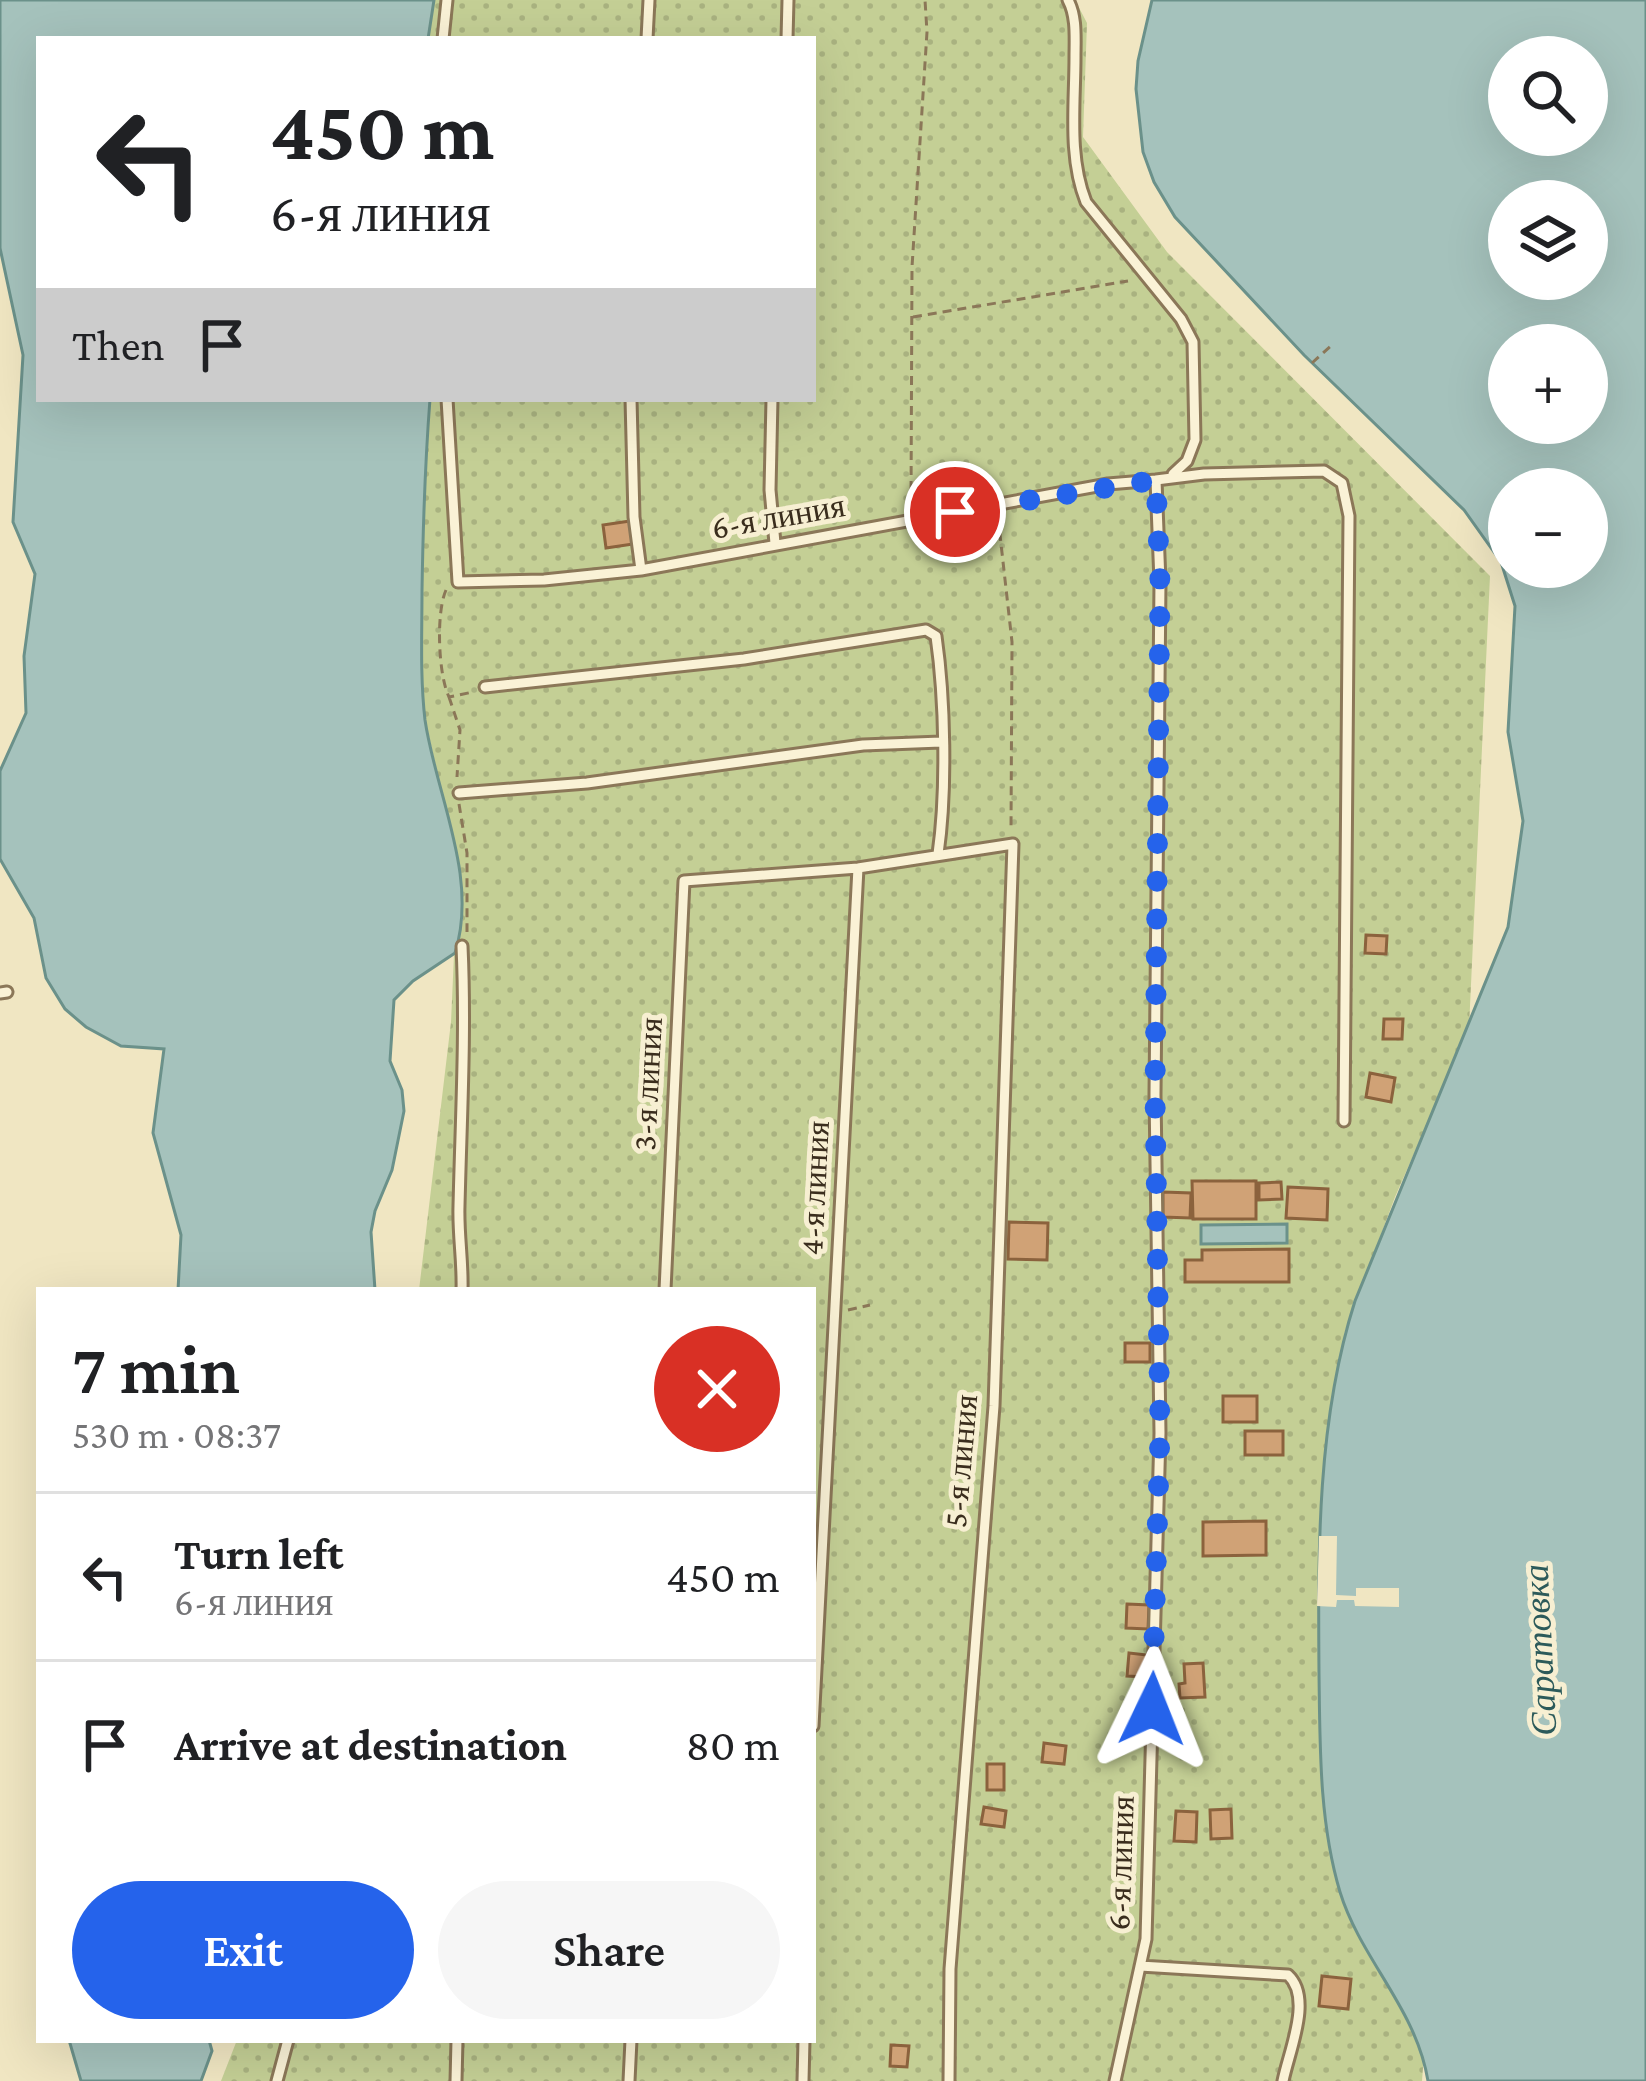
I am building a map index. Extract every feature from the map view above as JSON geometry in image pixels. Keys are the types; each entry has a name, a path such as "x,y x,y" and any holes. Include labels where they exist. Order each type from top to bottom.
{"lane":[{"path":"443,36 446,0"},
{"path":"647,36 649,0"},
{"path":"787,36 788,0"},
{"path":"1068,0 1075,27 1079,185 1086,202 1181,319 1193,342 1195,440 1177,473 1156,480"},
{"path":"447,402 458,582"},
{"path":"631,402 640,570"},
{"path":"772,402 770,490 775,543"},
{"path":"1156,480 1324,471 1342,483 1349,516 1344,1121"},
{"name":"6-я линия","path":"458,582 544,580 640,570 997,504 1156,480 1160,1433 1146,1939 1114,2081"},
{"path":"485,687 765,657 926,630 936,636 938,655 942,827 938,854"},
{"path":"459,793 587,783 863,746 941,742"},
{"path":"858,868 1013,844"},
{"name":"5-я линия","path":"949,2081 950,1969 994,1406 1013,844"},
{"name":"3-я линия","path":"664,1287 684,881 858,868"},
{"name":"4-я линия","path":"816,1669 858,868"},
{"path":"462,946 466,1030 460,1074 458,1212 463,1287"},
{"path":"1140,1966 1288,1975 1297,1984 1300,2003 1283,2081"},
{"path":"277,2081 287,2043"},
{"path":"456,2081 457,2043"},
{"path":"629,2081 631,2043"},
{"path":"803,2081 804,2043"}],"path":[{"path":"912,519 911,317 925,0"},
{"path":"911,317 1147,277"},
{"path":"1312,363 1332,345"},
{"path":"997,504 1012,642 1013,844"},
{"path":"458,582 443,593 441,612 442,683 460,730 459,793 467,853 467,931 462,946"},
{"path":"449,697 485,687"}],"green space":[{"path":"434,0 1075,0 1087,23 1083,137 1167,252 1488,574 1469,1028 1395,1197 1345,1331 1328,1434 1319,1536 1322,1784 1336,1874 1411,2023 1424,2055 1422,2081 221,2081 236,2043 816,2043 816,1287 419,1287 451,1022 454,955 463,919 458,863 425,719 421,662 423,489 430,402 816,402 816,36 428,36"}],"water":[{"path":"0,0 434,0 428,36 36,36 36,402 430,402 422,688 430,748 459,866 461,924 455,953 394,1000 390,1061 402,1090 404,1111 392,1170 371,1232 375,1287 178,1287 181,1235 153,1133 164,1049 121,1046 65,1009 46,978 34,918 0,859 0,771 26,713 24,656 35,574 13,522 23,355 0,248"},
{"name":"Саратовка","path":"1152,0 1646,0 1646,2081 1428,2081 1412,2030 1340,1892 1328,1838 1320,1728 1322,1485 1343,1346 1355,1301 1508,927 1523,821 1508,732 1515,606 1509,588 1608,588 1608,468 1488,468 1488,544 1464,510 1304,355 1175,217 1143,152 1136,89"},
{"path":"1287,1224 1287,1243 1201,1244 1201,1225"},
{"path":"70,2043 210,2043 212,2051 201,2081 81,2081"}],"pier":[{"path":"1319,1536 1337,1536 1336,1595 1356,1596 1356,1588 1399,1588 1399,1607 1355,1606 1354,1600 1337,1600 1336,1607 1317,1606"}],"building":[{"path":"630,521 633,544 606,548 603,525"},
{"path":"1366,935 1387,936 1386,954 1365,953"},
{"path":"1384,1019 1403,1019 1402,1039 1383,1039"},
{"path":"1370,1073 1395,1078 1391,1102 1366,1097"},
{"path":"1192,1181 1256,1181 1256,1219 1193,1219"},
{"path":"1281,1182 1282,1199 1259,1200 1259,1183"},
{"path":"1288,1187 1328,1189 1327,1220 1286,1218"},
{"path":"1163,1192 1191,1193 1190,1218 1163,1217"},
{"path":"1009,1222 1048,1223 1047,1260 1008,1259"},
{"path":"1289,1249 1289,1282 1185,1282 1185,1260 1202,1260 1202,1250"},
{"path":"1125,1343 1150,1343 1150,1362 1125,1362"},
{"path":"1223,1396 1257,1396 1257,1422 1223,1422"},
{"path":"1245,1431 1283,1431 1283,1455 1245,1455"},
{"path":"1266,1521 1266,1555 1203,1556 1203,1522"},
{"path":"1127,1604 1149,1605 1148,1629 1126,1628"},
{"path":"1129,1653 1147,1655 1146,1677 1127,1676"},
{"path":"1203,1663 1205,1697 1180,1698 1184,1664"},
{"path":"1044,1743 1066,1746 1064,1764 1042,1762"},
{"path":"987,1764 1004,1764 1004,1790 987,1790"},
{"path":"984,1807 1006,1811 1004,1827 981,1824"},
{"path":"1231,1809 1232,1838 1211,1839 1210,1810"},
{"path":"1176,1811 1197,1812 1196,1842 1174,1841"},
{"path":"1322,1976 1351,1979 1348,2009 1319,2006"},
{"path":"891,2045 909,2046 907,2067 890,2066"}],"route":[{"path":"955,512 1156,480 1160,1433 1152,1709"}]}
